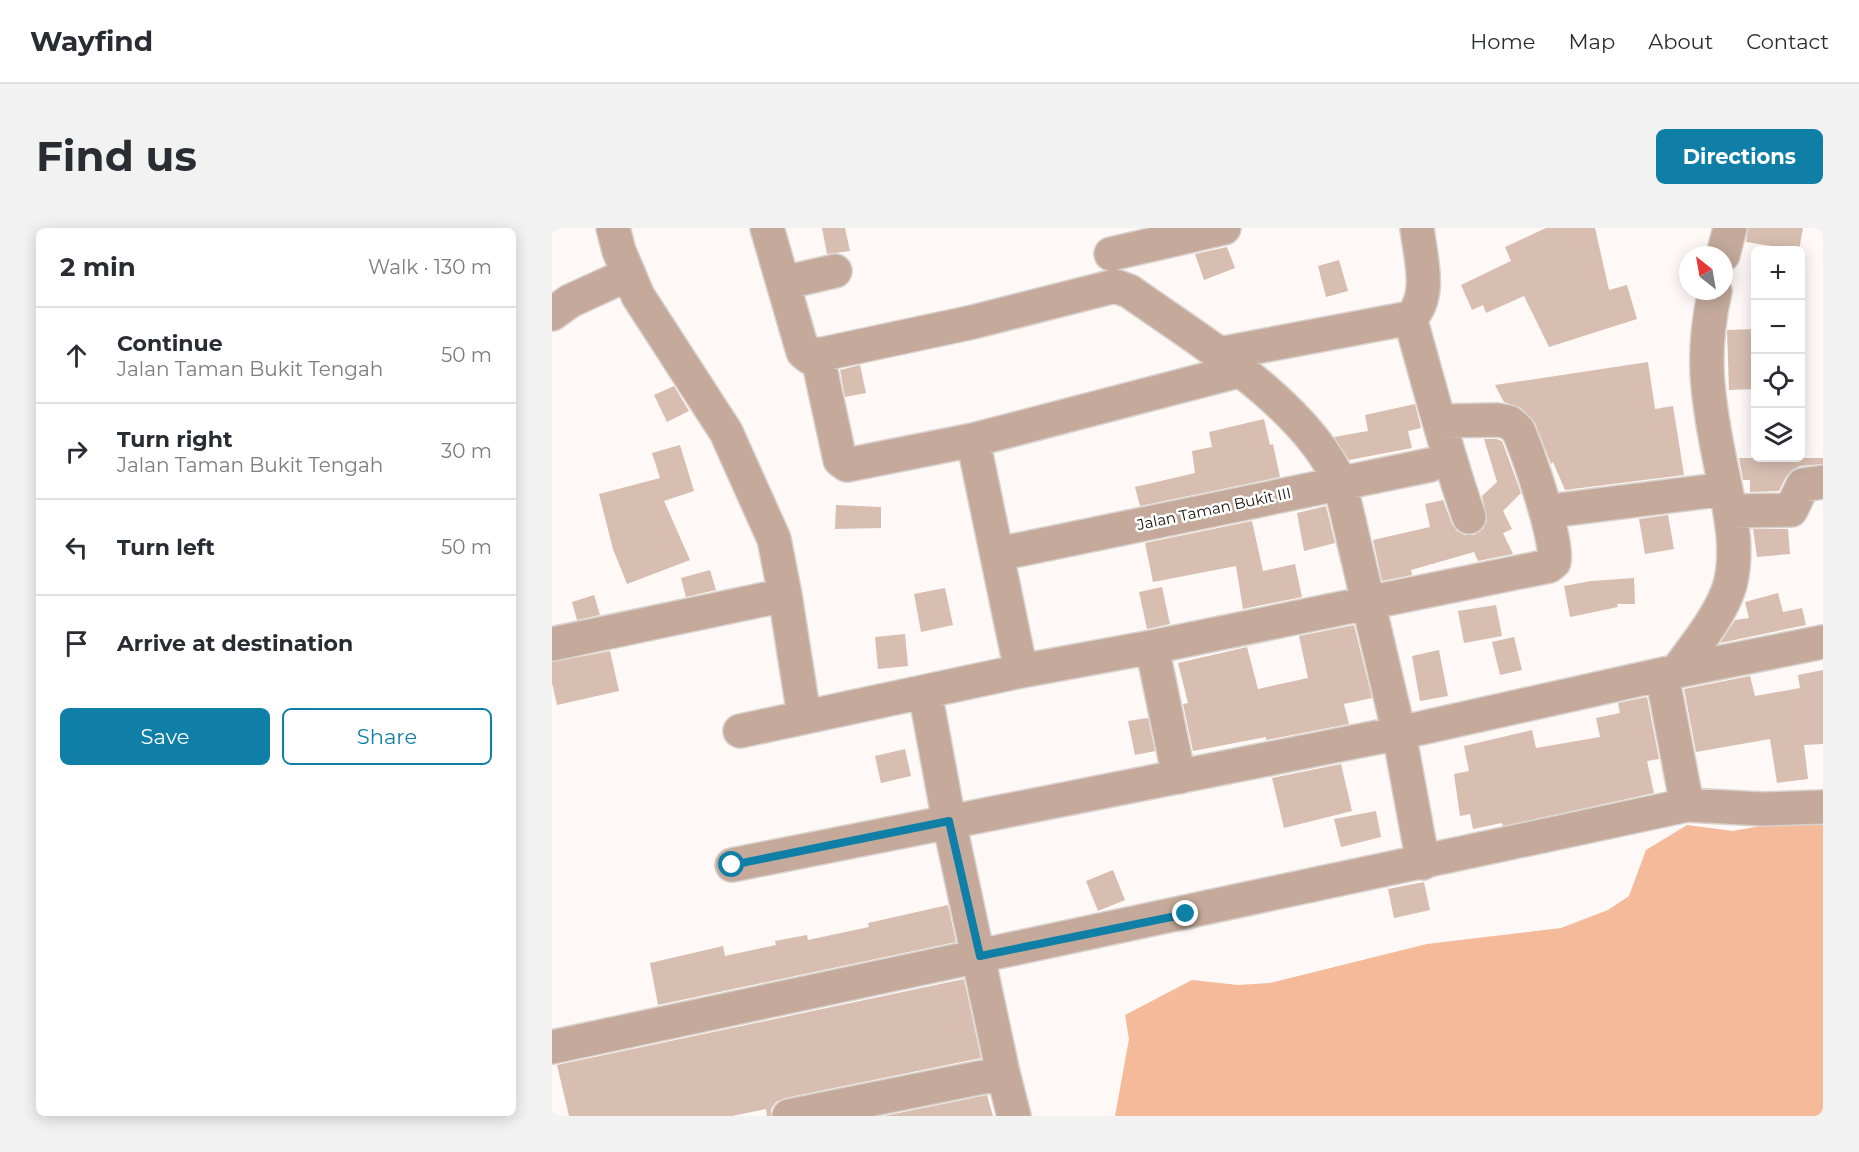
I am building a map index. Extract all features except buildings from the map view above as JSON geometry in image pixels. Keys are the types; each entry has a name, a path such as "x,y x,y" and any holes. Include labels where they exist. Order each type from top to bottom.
{"street":[{"path":"613,228 619,250 638,296 726,432 774,539 804,716"},
{"path":"767,228 803,352 809,357 974,322 1115,286 1129,291 1230,362 1307,433 1332,465 1340,483 1399,733 1424,863"},
{"path":"1115,286 1107,241 1224,228"},
{"path":"817,354 840,460 847,465 973,440 1230,362 1410,318 1418,311 1422,299 1423,284 1417,228"},
{"path":"1725,246 1730,228"},
{"path":"783,283 835,271"},
{"path":"552,314 570,301 629,274"},
{"path":"1669,673 1701,639 1730,586 1734,558 1728,500 1708,386 1708,323 1712,300"},
{"path":"1410,318 1452,469 1468,517"},
{"path":"740,731 1021,671 1152,647 1549,566 1554,562 1556,552 1546,513 1518,430 1509,422 1497,420 1440,421"},
{"path":"973,440 1021,671"},
{"name":"Jalan Taman Bukit III","path":"998,554 1430,465"},
{"path":"1546,513 1566,509 1728,500 1791,510 1803,485 1823,482"},
{"path":"552,644 785,595"},
{"path":"732,865 1399,733 1669,673 1823,642"},
{"path":"1152,647 1179,777"},
{"path":"1669,673 1687,805"},
{"path":"925,692 949,821 1014,1116"},
{"path":"552,1047 1186,914 1687,805 1762,809 1823,807"},
{"path":"789,1116 1003,1073"}],"shaded area":[{"path":"1784,822 1823,822 1823,1116 1115,1116 1129,1039 1125,1015 1192,980 1238,985 1270,983 1427,944 1561,928 1608,910 1629,896 1646,850 1687,825 1733,831"}],"route":[{"path":"732,865 949,821 980,956 1186,914"}]}
